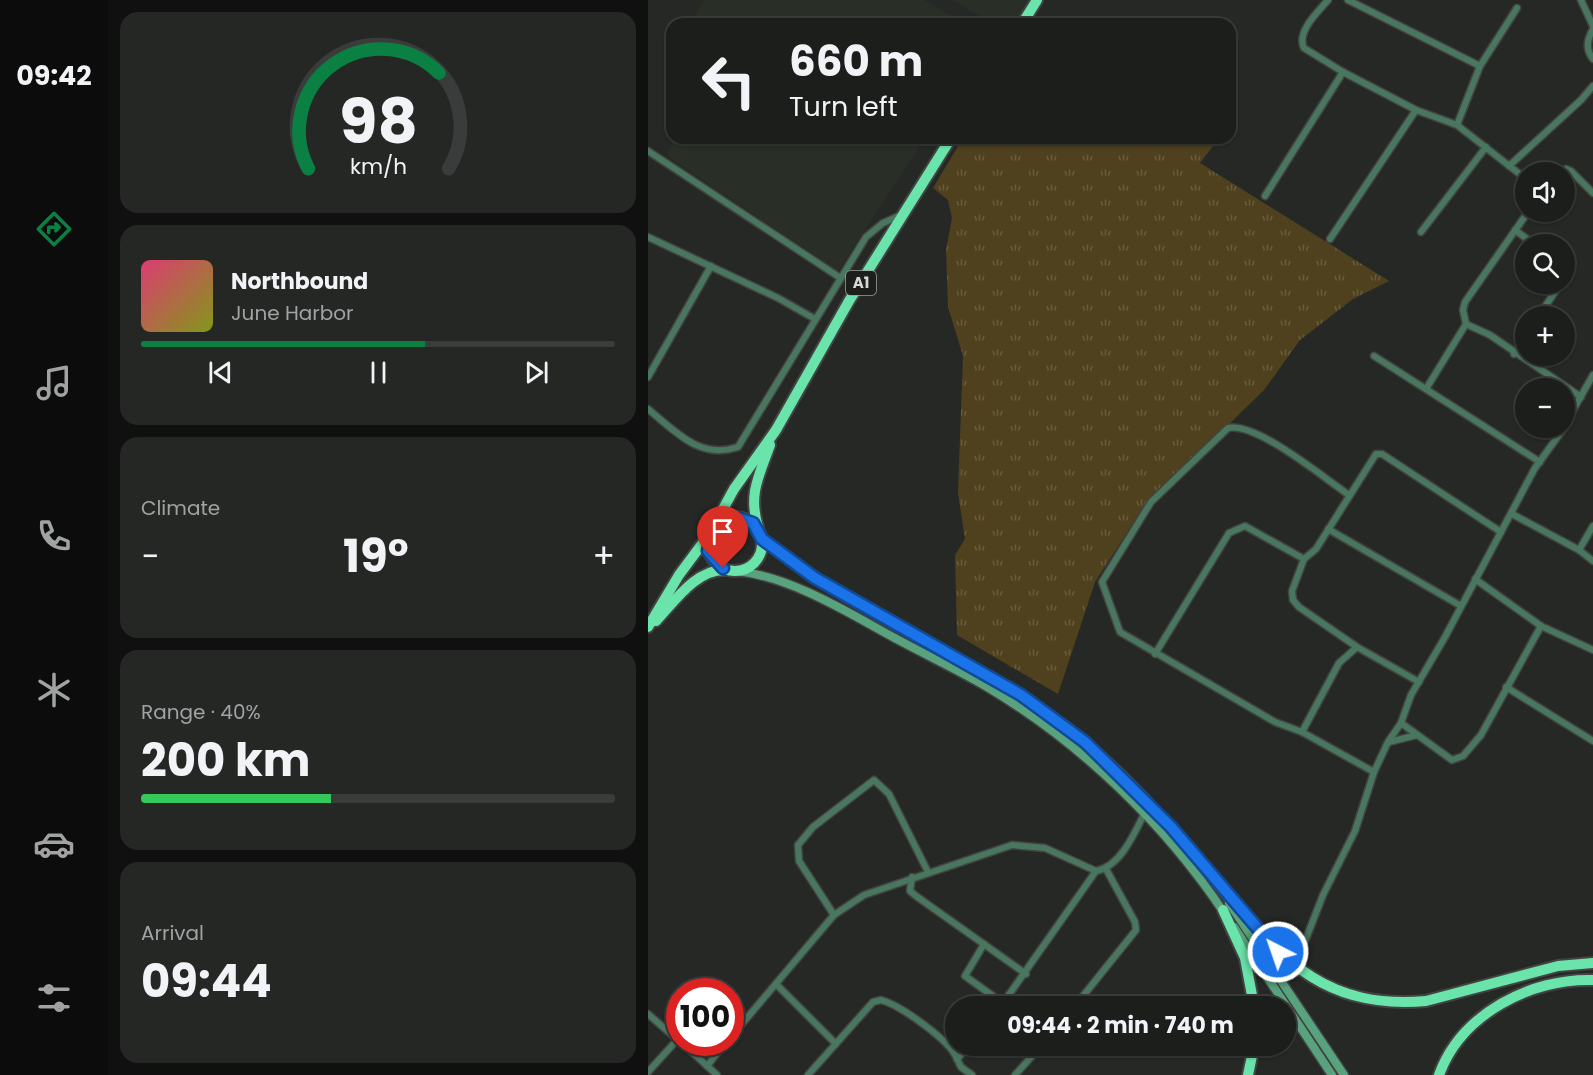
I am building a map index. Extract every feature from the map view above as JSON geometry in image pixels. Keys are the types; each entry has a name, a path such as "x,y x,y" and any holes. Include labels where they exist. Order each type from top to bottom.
{"highway":[{"path":"1026,18 1037,0"},
{"name":"A1","path":"648,629 679,575 710,534 734,489 776,430 849,301 947,144"},
{"name":"A1","path":"760,535 752,508 752,495 776,430"},
{"path":"735,517 753,523 760,535 762,549 753,564 733,571 723,568 711,558 708,551 710,534 725,519 735,517"},
{"name":"A1","path":"648,629 697,581 717,570 733,571"},
{"path":"1204,869 1278,952 1313,979 1342,992 1372,999 1407,1003 1445,998 1558,966 1593,963"},
{"path":"1223,910 1245,958 1252,996"},
{"path":"1439,1075 1459,1041 1497,1006 1544,984 1593,980"},
{"path":"1248,1075 1252,1056"}],"street":[{"path":"1328,0 1302,34 1301,42 1304,48 1343,72 1416,110 1457,125 1515,171"},
{"path":"1348,0 1480,66"},
{"path":"1581,0 1593,28 1587,43 1588,52 1593,59"},
{"path":"1457,125 1480,66 1517,8"},
{"path":"1265,196 1343,72"},
{"path":"1509,166 1581,100 1593,86"},
{"path":"1330,239 1416,110"},
{"path":"1421,232 1486,147"},
{"path":"648,151 839,278"},
{"path":"1575,175 1593,193"},
{"path":"648,409 690,443 717,452 738,447 866,237 883,223 905,213"},
{"path":"1426,389 1466,324 1463,310 1466,302 1521,222"},
{"path":"1515,230 1520,234"},
{"path":"648,237 815,319"},
{"path":"648,377 711,266"},
{"path":"1466,324 1490,335 1514,354 1581,397"},
{"path":"1374,356 1540,462"},
{"path":"1575,408 1593,375"},
{"path":"1349,495 1274,443 1241,427 1228,428 1151,502 1102,582 1120,632 1275,722 1302,732 1374,772"},
{"path":"1295,967 1323,895 1355,831 1374,772 1388,742 1401,723 1419,682 1501,532 1540,462 1556,438"},
{"path":"1419,682 1357,647 1299,608 1293,600 1292,591 1304,559 1316,549 1371,458 1376,454 1382,454 1501,532"},
{"path":"1512,514 1579,550 1593,561"},
{"path":"1155,654 1229,533 1238,527 1245,526 1304,559"},
{"path":"1579,550 1593,526"},
{"path":"1328,529 1461,606"},
{"path":"760,535 815,578 1036,705 1085,742 1149,804 1204,869 1344,1075"},
{"path":"733,571 760,575 856,616 985,686 1029,715 1085,759 1144,813 1196,874 1223,910 1332,1075"},
{"path":"1475,579 1541,626 1593,650"},
{"path":"1401,723 1452,760 1458,760 1481,735 1541,626"},
{"path":"1302,732 1339,663 1357,647"},
{"path":"957,672 964,662"},
{"path":"1506,687 1593,741"},
{"path":"1029,715 1036,705"},
{"path":"1388,742 1417,735"},
{"path":"834,915 799,861 798,845 813,827 874,780 889,794 928,872"},
{"path":"744,1022 834,915 864,895 996,849 1026,844 1045,848 1096,871 1106,869 1116,861 1149,804"},
{"path":"1083,996 1136,930 1135,922 1106,869"},
{"path":"1009,996 1096,871"},
{"path":"912,877 910,891 1026,974"},
{"path":"984,944 965,976 991,996"},
{"path":"776,984 836,1044"},
{"path":"808,1075 873,1002 881,1000 906,1013 948,1043 954,1050 961,1067 972,1075"},
{"path":"648,1014 666,1030"},
{"path":"648,1072 666,1054"},
{"path":"696,1056 717,1075"},
{"path":"707,1066 715,1056"},
{"path":"957,1059 960,1056"},
{"path":"1015,1075 1032,1056"}],"shaded area":[{"path":"704,0 924,0 956,18 694,18"},
{"path":"953,0 1031,0 1020,18 982,18"},
{"path":"672,144 921,144 838,271 667,156"}],"green space":[{"path":"959,144 1214,144 1200,163 1389,281 1353,299 1300,340 1264,390 1143,508 1095,582 1058,694 957,635 955,555 965,539 958,493 963,356 948,307 946,250 952,218 948,200 933,188"}],"route":[{"path":"723,568 716,564 708,551 711,531 725,519 744,518 759,530 762,539 815,578 1036,705 1085,742 1132,786 1171,827 1204,869 1278,952"}]}
